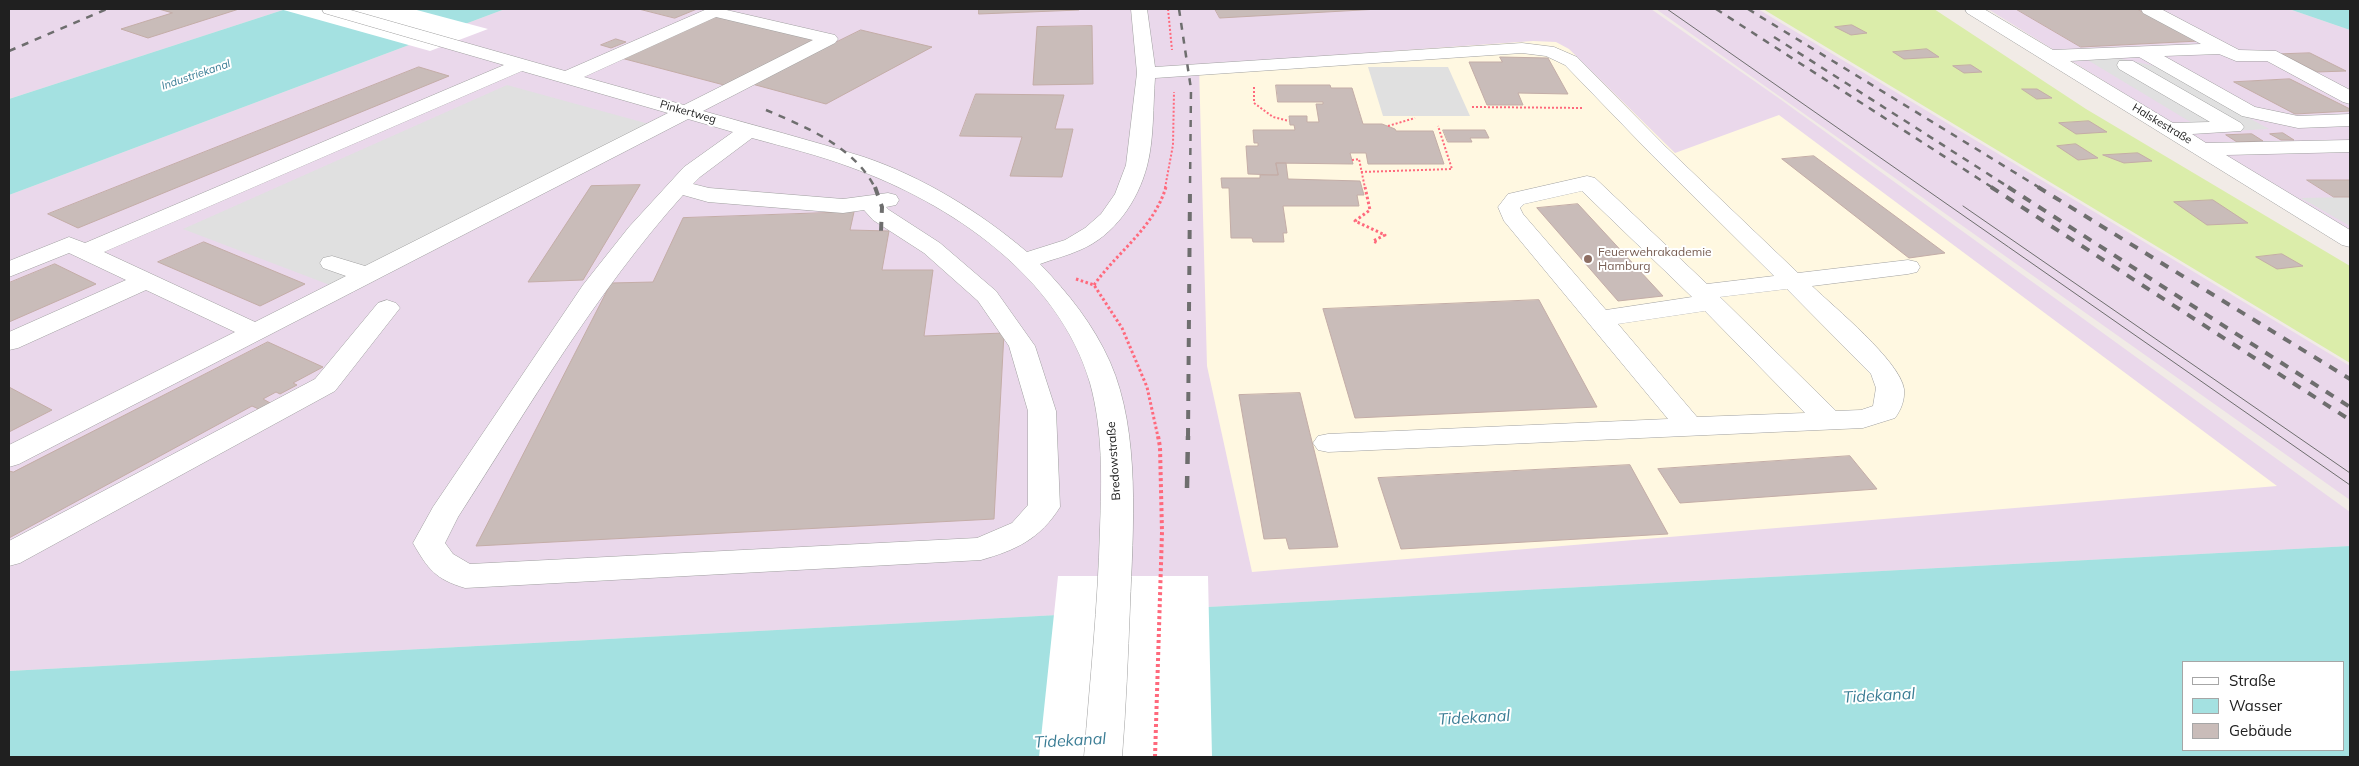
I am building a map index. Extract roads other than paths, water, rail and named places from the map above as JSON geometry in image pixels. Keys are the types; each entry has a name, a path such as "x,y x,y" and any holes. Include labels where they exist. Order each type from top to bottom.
{"street":[{"name":"Pinkertweg","path":"330,9 857,162 916,189 982,229 1026,262"},
{"path":"1026,262 1073,244 1093,233 1108,219 1126,194 1137,165 1146,73 1139,9"},
{"name":"Halskestraße","path":"1973,9 2350,240"},
{"path":"2149,9 2236,56 2270,54 2350,98"},
{"path":"9,456 689,112 829,39 714,12 568,77"},
{"path":"1146,73 1534,48 1554,53 1571,61 1659,151 1869,355 1882,369 1890,385 1892,399 1885,412 1863,419 1829,422 1328,443"},
{"path":"2051,56 2222,48"},
{"path":"2143,52 2249,112 2298,122 2350,120"},
{"path":"84,252 522,64"},
{"path":"2126,64 2234,127 2171,129"},
{"path":"464,89 493,98"},
{"path":"750,130 692,172 637,232 592,290 444,515 429,543 441,562 466,576 981,549 1023,531 1044,507 1042,411 1022,346 986,296 932,248 881,214 871,204"},
{"path":"2204,149 2350,146"},
{"path":"1690,428 1664,394 1512,216 1509,207 1516,199 1587,183 1706,297 1829,422"},
{"path":"678,187 708,194 843,206 871,204 896,198 916,189"},
{"path":"9,270 69,244 255,332"},
{"name":"Bredowstraße","path":"1026,262 1054,293 1078,326 1097,363 1114,427 1117,494 1115,576 1104,757"},
{"path":"332,263 366,275"},
{"path":"1600,319 1793,280 1908,267"},
{"path":"9,342 145,281"},
{"path":"9,555 325,384 386,308"}],"water":[{"name":"Industriekanal","path":"286,9 505,9 9,195 9,99"},
{"path":"2289,9 2350,9 2350,30"},
{"name":"Tidekanal","path":"2350,546 2350,757 9,757 9,671"}],"tram line":[{"path":"1667,9 2350,485"},
{"path":"1963,206 2350,473"}],"railway":[{"path":"9,51 107,9"},
{"path":"1179,9 1191,89 1190,188"},
{"path":"1716,9 1993,188"},
{"path":"1748,9 2040,188"},
{"path":"1774,37 2010,188"},
{"path":"766,110 813,131 842,150 855,161 875,188"},
{"path":"875,187 882,207 881,231"},
{"path":"1188,437 1190,187"},
{"path":"1991,187 2350,420"},
{"path":"2008,187 2350,407"},
{"path":"2038,187 2350,379"},
{"path":"1187,488 1188,436"}],"place":[{"name":"Feuerwehrakademie Hamburg","path":"1588,259"}]}
